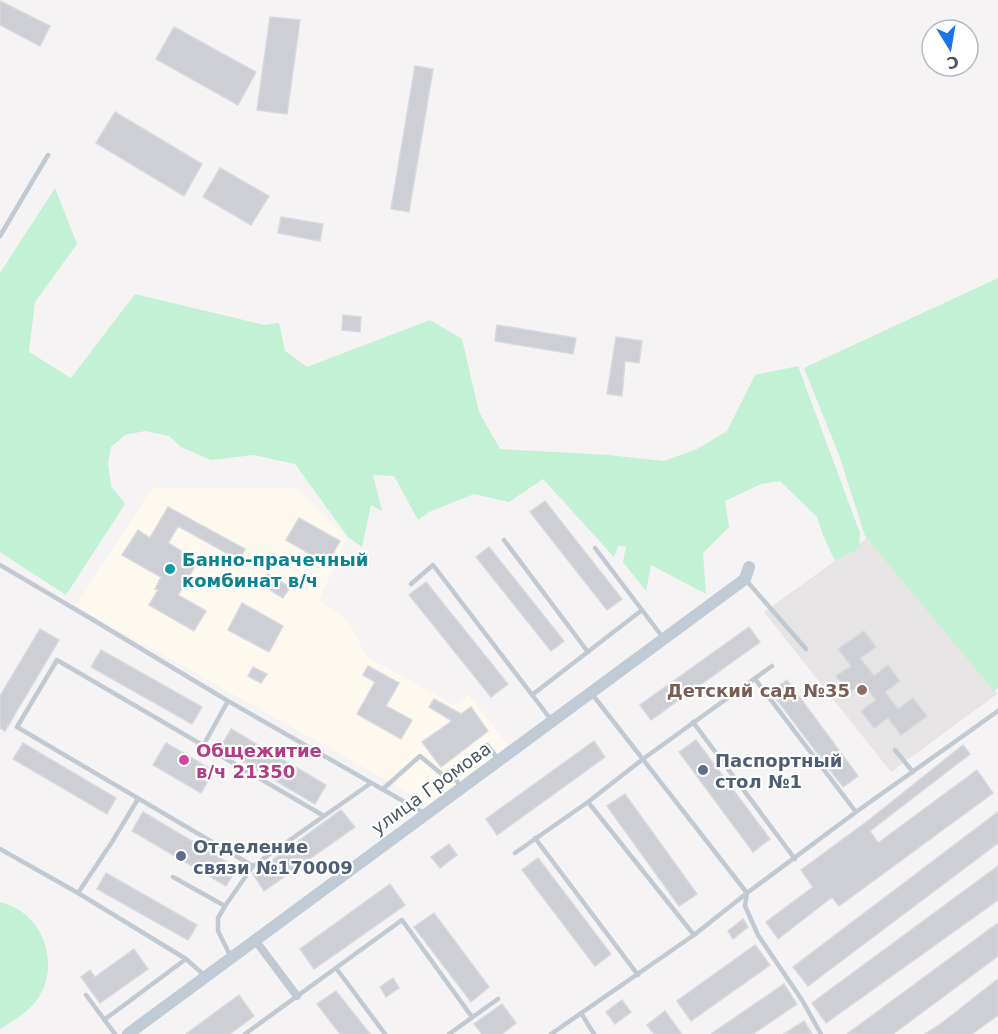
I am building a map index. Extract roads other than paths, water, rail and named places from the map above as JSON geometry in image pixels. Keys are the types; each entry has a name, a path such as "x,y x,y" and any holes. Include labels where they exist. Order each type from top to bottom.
{"street":[{"name":"улица Громова","path":"128,1034 664,639 747,573"},
{"path":"255,940 297,996"}],"lane":[{"path":"0,236 48,155"},
{"path":"504,540 588,652"},
{"path":"595,548 664,639"},
{"path":"0,565 228,701 426,814"},
{"path":"411,584 433,565 552,721"},
{"path":"747,573 806,649"},
{"path":"532,695 642,610"},
{"path":"253,866 17,727 57,660 324,816"},
{"path":"515,853 772,666"},
{"path":"755,679 856,812"},
{"path":"591,693 747,893 745,906 758,935 821,1034"},
{"path":"203,746 228,701"},
{"path":"551,1034 694,935 856,812 998,711"},
{"path":"693,722 795,859"},
{"path":"383,789 420,756 444,776 487,745 499,760"},
{"path":"895,750 913,772"},
{"path":"450,771 462,788"},
{"path":"231,957 218,931 218,918 253,866 371,783"},
{"path":"78,893 138,799"},
{"path":"588,801 694,935"},
{"path":"535,838 638,975"},
{"path":"0,849 78,893 186,959 205,976"},
{"path":"173,877 225,906"},
{"path":"244,1034 402,920 472,1017"},
{"path":"104,1020 186,959"},
{"path":"336,968 385,1034"},
{"path":"86,995 115,1034"},
{"path":"449,1034 498,999"},
{"path":"581,1013 594,1034"},
{"path":"254,1027 259,1034"}],"place":[{"name":"Банно-прачечный комбинат в/ч","path":"170,569"},
{"name":"Детский сад №35","path":"862,690"},
{"name":"Общежитие в/ч 21350","path":"184,760"},
{"name":"Паспортный стол №1","path":"703,770"},
{"name":"Отделение связи №170009","path":"181,856"}]}
